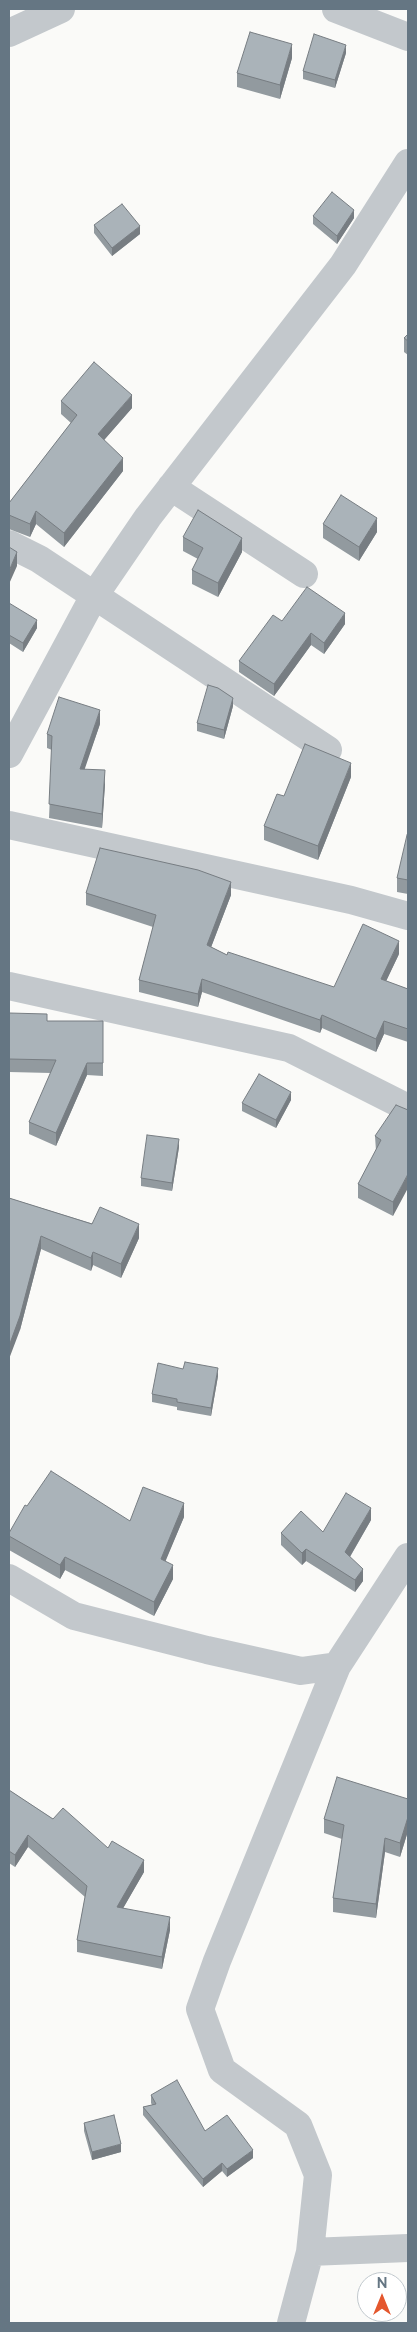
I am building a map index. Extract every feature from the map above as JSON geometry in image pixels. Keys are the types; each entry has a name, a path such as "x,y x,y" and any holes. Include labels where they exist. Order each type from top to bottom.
{"street":[{"path":"9,33 61,9"},
{"path":"336,9 408,37"},
{"path":"9,754 94,596 171,487 343,265 408,163"},
{"path":"171,487 304,574"},
{"path":"9,544 39,559 328,750"},
{"path":"9,825 351,900 408,916"},
{"path":"9,986 289,1048 408,1108"},
{"path":"291,2323 310,2252 318,2175 298,2125 222,2070 200,2009 217,1961 337,1666 408,1557"},
{"path":"9,1578 74,1616 207,1650 301,1671 337,1666"},
{"path":"310,2252 408,2248"}],"building":[{"path":"250,32 292,44 280,85 237,73"},
{"path":"314,34 346,45 335,80 303,71"},
{"path":"332,192 354,210 337,236 313,216"},
{"path":"122,204 140,226 112,248 94,225"},
{"path":"94,362 132,395 98,434 123,458 64,533 36,511 30,524 9,515 9,503 77,415 61,401"},
{"path":"341,495 377,518 359,547 323,524"},
{"path":"198,510 242,538 218,583 192,570 203,548 183,537"},
{"path":"9,547 17,552 9,571"},
{"path":"307,587 345,613 324,643 311,633 274,684 239,661 273,615 282,621"},
{"path":"9,603 37,620 23,643 9,635"},
{"path":"208,685 218,688 233,698 224,730 197,723"},
{"path":"59,697 100,710 80,769 105,770 102,814 49,804 52,736 47,734"},
{"path":"305,744 351,763 318,846 264,826 277,794 284,796"},
{"path":"408,836 408,880 397,878"},
{"path":"100,848 198,870 231,882 207,945 227,955 228,952 334,987 363,924 399,941 381,979 408,989 408,1029 384,1021 376,1039 322,1015 320,1020 202,979 198,994 139,980 156,915 86,893"},
{"path":"9,1013 47,1014 47,1021 103,1021 103,1063 87,1063 56,1133 29,1122 56,1060 9,1059"},
{"path":"259,1074 291,1092 276,1120 242,1103"},
{"path":"396,1105 408,1110 408,1174 393,1202 358,1184 381,1140 375,1136"},
{"path":"147,1135 179,1139 172,1183 141,1178"},
{"path":"9,1198 92,1224 100,1207 139,1224 121,1264 93,1252 91,1258 41,1236 20,1316 9,1346"},
{"path":"185,1362 218,1368 211,1408 177,1402 177,1399 152,1394 158,1363 183,1369"},
{"path":"51,1471 130,1521 143,1487 184,1503 161,1559 173,1565 154,1602 65,1557 60,1565 9,1536 25,1505 27,1506"},
{"path":"346,1493 371,1508 345,1552 363,1569 355,1580 306,1549 302,1553 281,1533 301,1511 323,1532"},
{"path":"337,1777 408,1799 408,1817 400,1843 385,1838 376,1904 333,1898 344,1825 324,1819"},
{"path":"9,1790 53,1819 63,1808 108,1848 112,1841 144,1860 117,1907 170,1917 162,1957 77,1940 87,1886 28,1835 15,1855 9,1851"},
{"path":"177,2080 205,2131 227,2115 253,2150 227,2169 222,2163 203,2179 143,2107 156,2104 151,2095"},
{"path":"114,2115 121,2144 92,2152 84,2123"}]}
